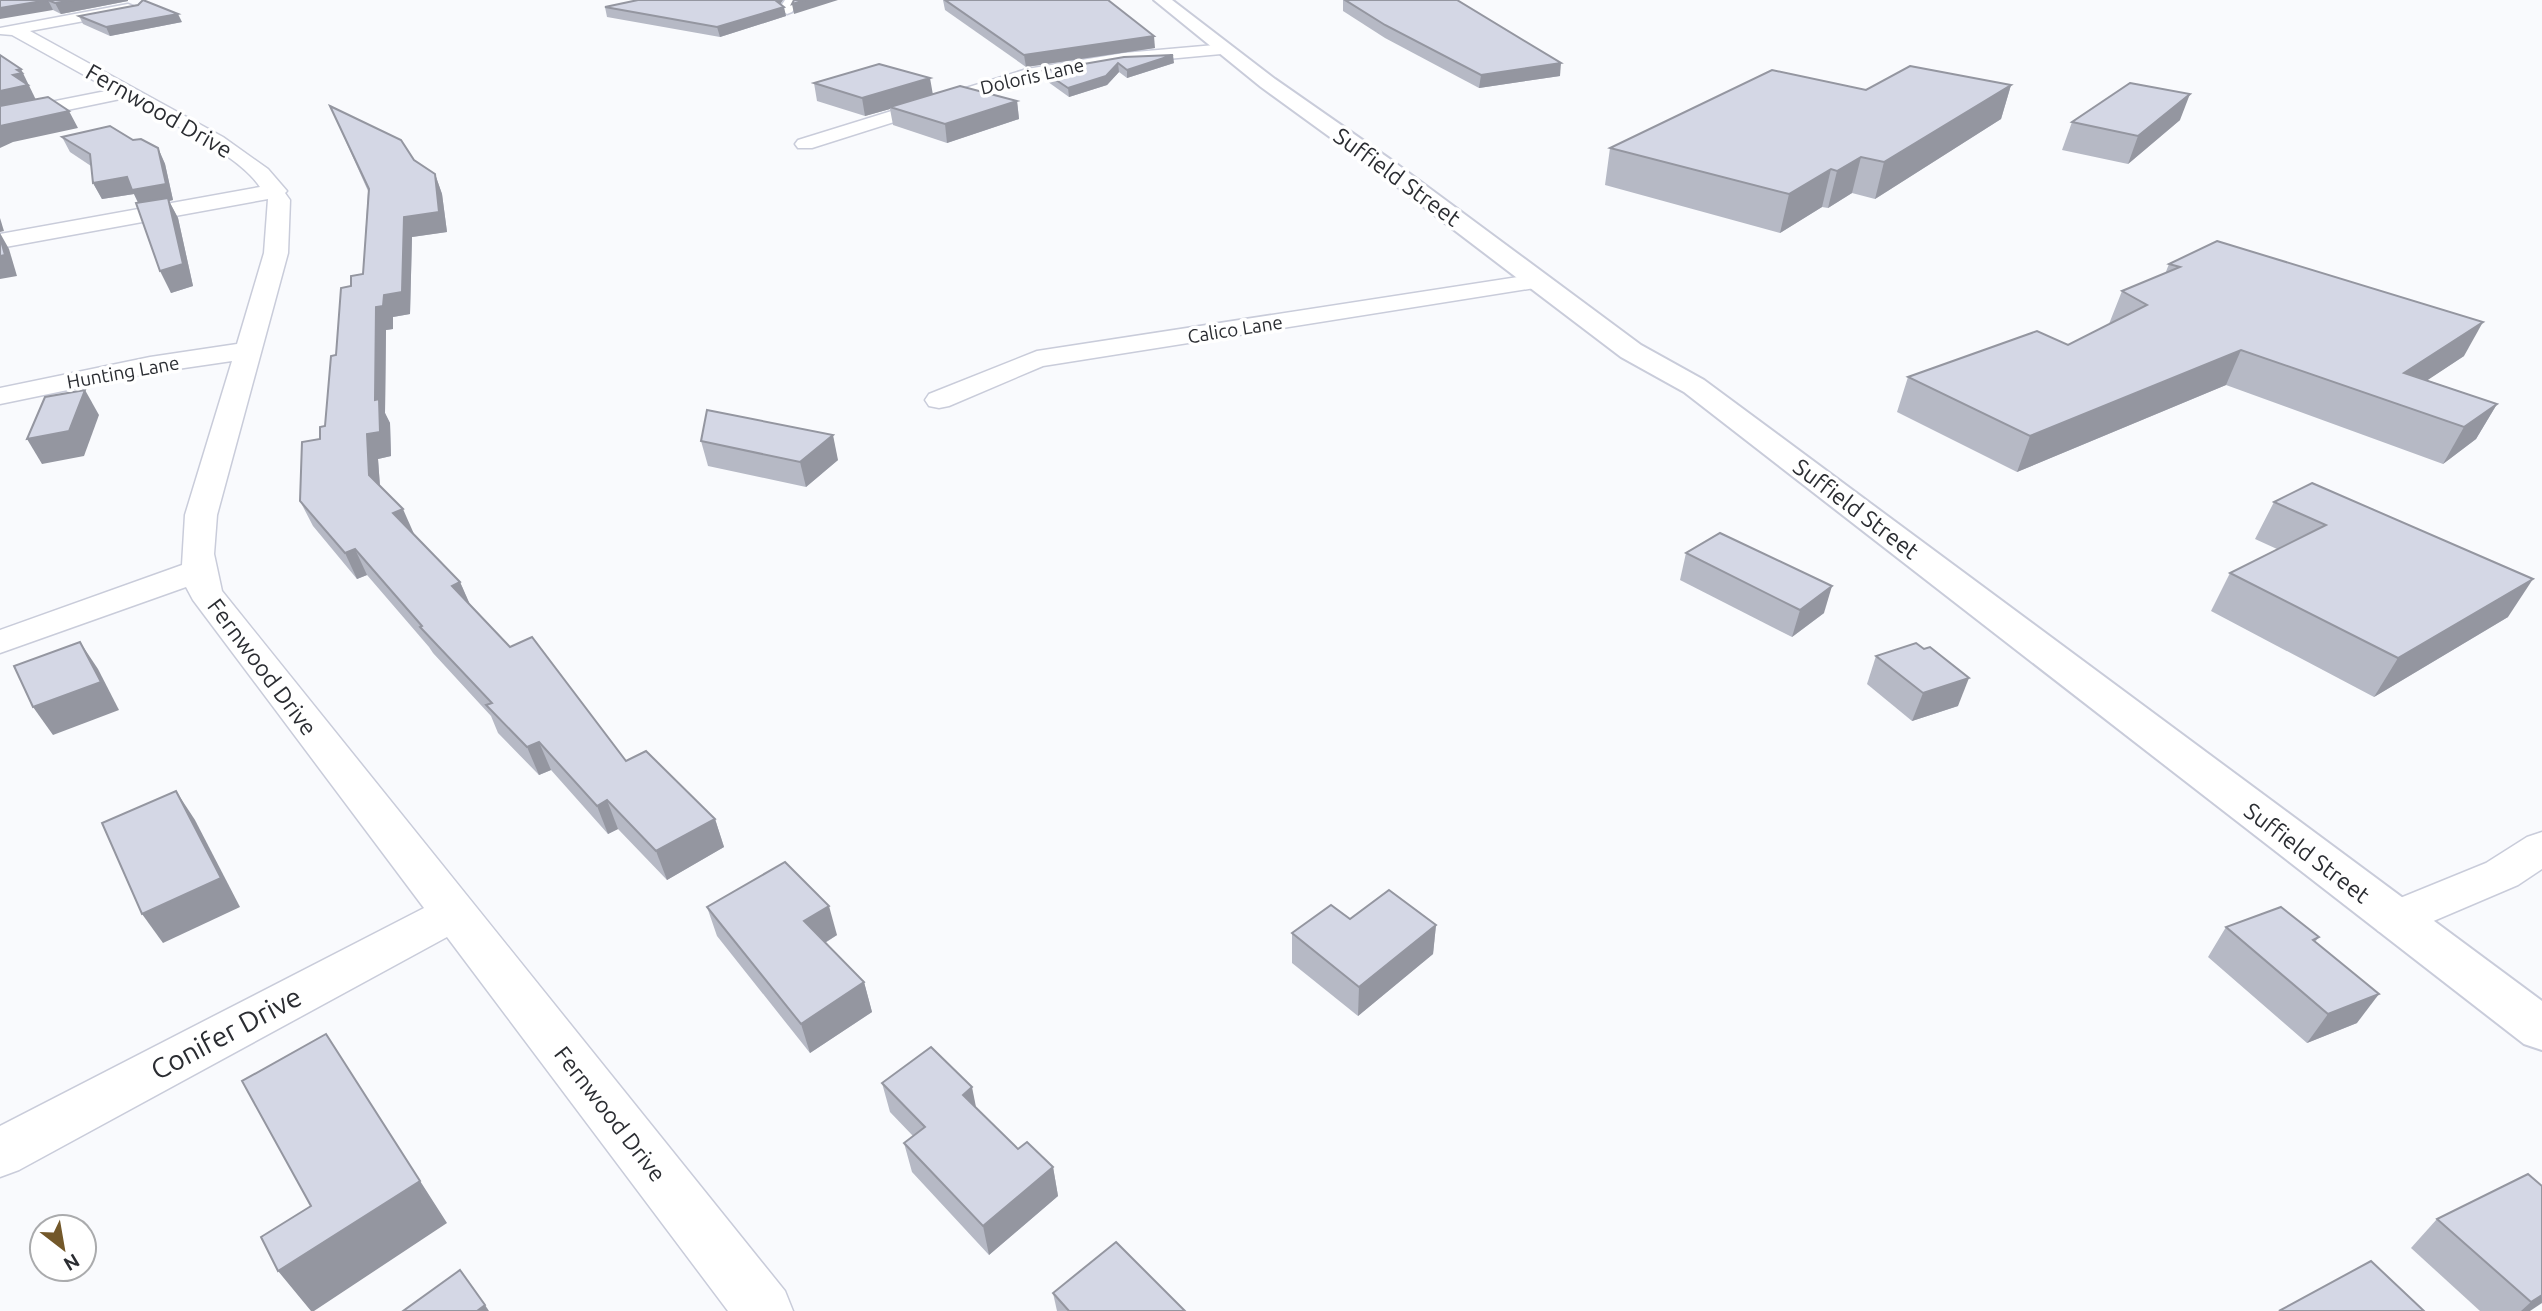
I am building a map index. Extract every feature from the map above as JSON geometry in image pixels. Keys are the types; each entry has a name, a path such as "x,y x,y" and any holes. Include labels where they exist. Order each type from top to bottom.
{"main road":[{"name":"Suffield Street","path":"1162,0 1268,83 1631,351 1694,386 2542,1029"}],"street":[{"path":"7,31 136,8"},
{"name":"Fernwood Drive","path":"7,31 128,92 240,156 261,173 276,191 281,209 276,253 201,515 196,547 198,571 205,593 764,1311"},
{"name":"Doloris Lane","path":"804,144 1027,74 1124,58 1226,49"},
{"path":"0,118 128,92"},
{"path":"0,241 276,191"},
{"name":"Calico Lane","path":"939,400 1037,359 1538,281"},
{"name":"Hunting Lane","path":"0,396 150,365 246,351"},
{"path":"0,642 198,571"},
{"path":"2394,919 2502,873 2542,848"},
{"name":"Conifer Drive","path":"0,1153 453,913"}],"building":[{"path":"0,0 48,0 0,8"},
{"path":"48,0 74,0 55,3"},
{"path":"143,0 178,14 106,27 79,16 138,5"},
{"path":"638,0 775,0 784,7 717,27 605,7"},
{"path":"945,0 1108,0 1154,36 1024,55"},
{"path":"1345,0 1457,0 1561,63 1481,75 1385,25"},
{"path":"0,55 21,69 17,70 22,73 13,75 28,85 0,91"},
{"path":"1173,55 1127,70 1118,63 1106,76 1068,88 1043,71 1124,57"},
{"path":"879,64 930,78 862,98 814,83"},
{"path":"1910,66 2011,85 1884,162 1861,157 1837,171 1831,169 1789,194 1610,148 1772,70 1866,90"},
{"path":"2130,83 2190,94 2138,136 2072,122"},
{"path":"960,86 1017,101 945,124 890,107"},
{"path":"48,97 69,111 0,126 0,106"},
{"path":"330,106 401,140 414,160 435,174 439,212 404,217 402,292 384,295 383,306 376,307 375,400 379,399 380,432 367,434 369,475 403,509 393,513 460,582 452,586 510,647 532,637 626,761 646,751 715,819 656,851 607,800 597,806 539,742 527,747 486,705 492,703 420,627 422,626 355,549 345,553 300,501 302,442 320,439 320,427 325,426 331,356 336,355 341,288 351,286 351,276 363,274 369,189"},
{"path":"110,126 133,140 141,139 158,148 166,184 132,190 127,177 93,183 90,154 62,137"},
{"path":"168,198 183,264 160,271 136,203"},
{"path":"0,237 5,255 0,256"},
{"path":"2217,241 2483,322 2404,373 2497,404 2464,427 2241,350 2030,436 1908,377 2037,331 2068,345 2147,305 2122,291 2180,267 2169,264"},
{"path":"85,390 69,431 27,439 45,397"},
{"path":"707,410 833,435 800,462 701,441"},
{"path":"2312,483 2533,579 2398,658 2230,573 2326,525 2274,502"},
{"path":"1720,533 1832,586 1800,610 1686,553"},
{"path":"80,642 101,682 33,707 14,666"},
{"path":"1916,643 1924,649 1930,647 1969,678 1923,693 1876,656"},
{"path":"176,791 221,878 142,914 102,823"},
{"path":"785,862 829,906 804,921 864,982 801,1024 707,907"},
{"path":"1389,890 1436,925 1359,987 1292,933 1331,905 1350,919"},
{"path":"2281,907 2319,937 2313,940 2379,994 2328,1014 2226,927"},
{"path":"326,1034 420,1181 278,1271 261,1237 311,1206 242,1081"},
{"path":"931,1047 972,1087 963,1095 1018,1149 1027,1142 1053,1167 983,1226 904,1143 925,1127 882,1083"},
{"path":"2528,1174 2542,1186 2542,1295 2531,1302 2437,1219"},
{"path":"1116,1242 1185,1311 1069,1311 1053,1293"},
{"path":"2371,1261 2424,1311 2279,1311"},
{"path":"460,1270 485,1305 477,1311 403,1311"}]}
